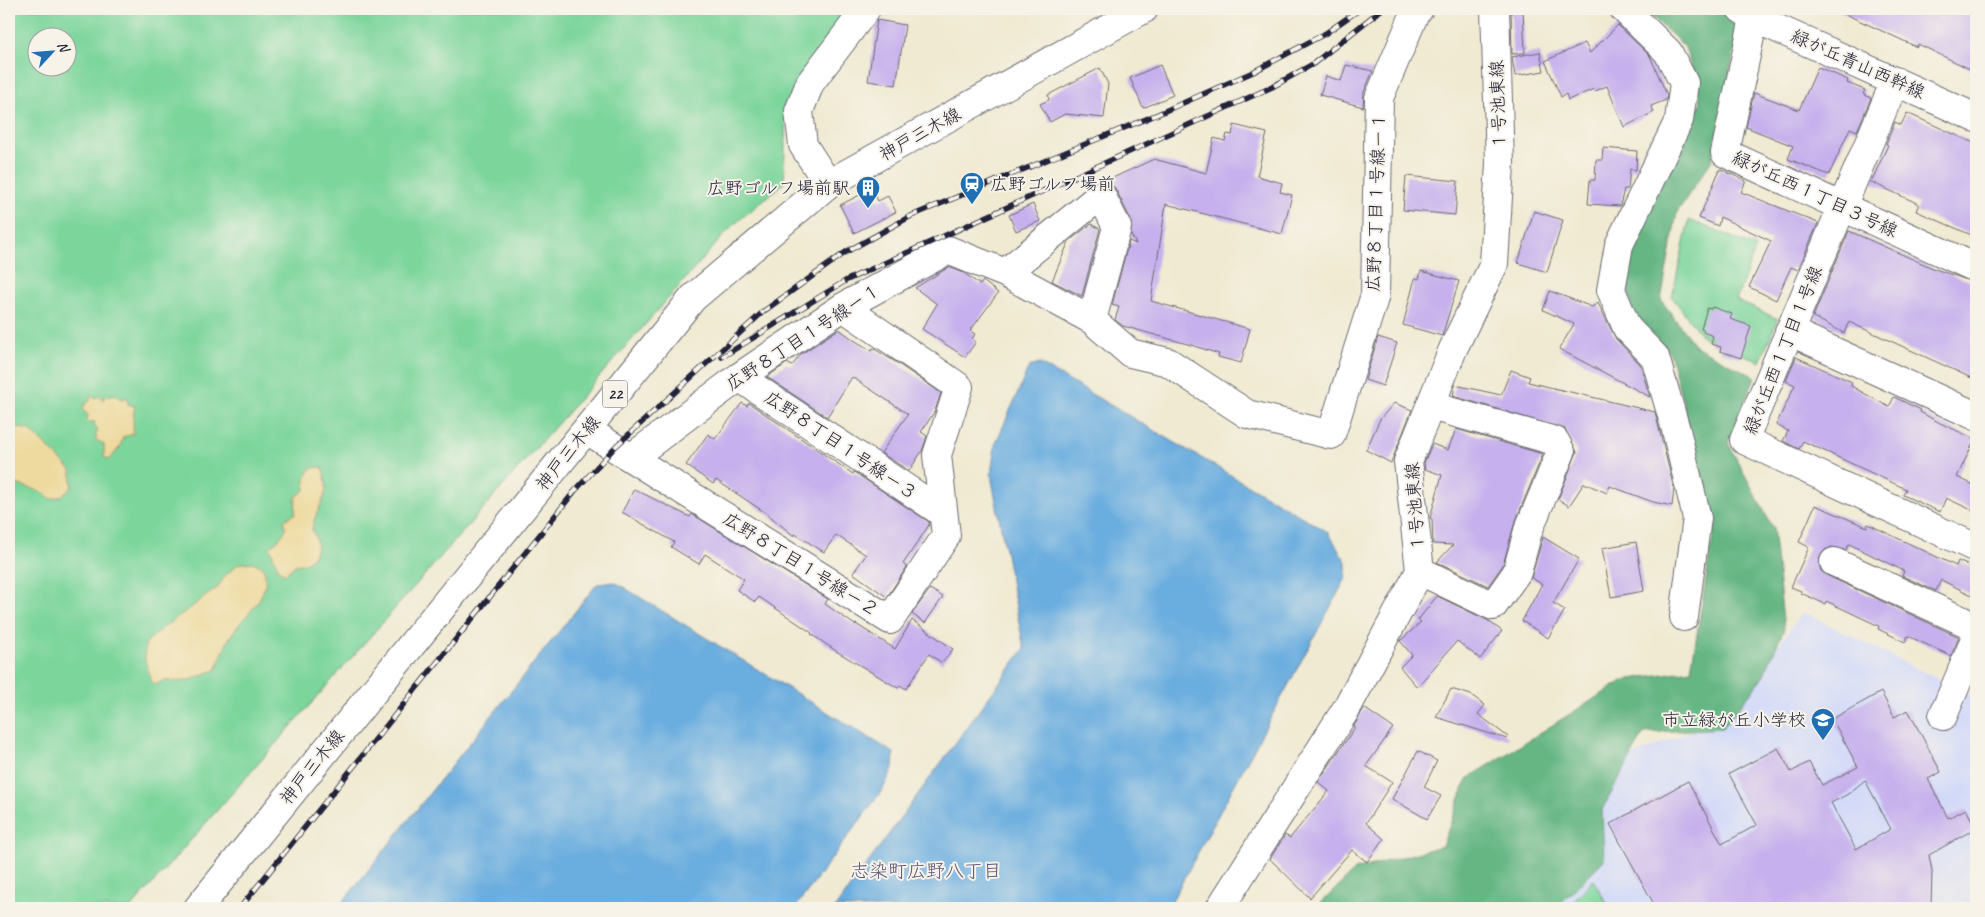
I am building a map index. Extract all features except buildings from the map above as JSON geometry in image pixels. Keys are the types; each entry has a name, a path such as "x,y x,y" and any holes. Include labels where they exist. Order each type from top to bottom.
{"street":[{"path":"828,184 803,145 798,111 810,83 866,9"},
{"name":"神戸三木線","path":"198,908 693,298 828,184 1144,9"},
{"name":"広野８丁目１号線ー１","path":"631,458 739,377 843,307 948,250 1005,273 1092,320 1130,353 1168,362 1247,414 1331,435 1375,295 1378,98 1415,12 1419,9"},
{"name":"１号池東線","path":"1220,908 1345,712 1420,570 1408,461 1453,349 1494,264 1500,163 1495,9"},
{"path":"1624,9 1668,52 1684,83 1679,120 1619,245 1611,290 1627,328 1655,357 1676,430 1697,518 1684,617"},
{"name":"緑が丘青山西幹線","path":"1751,12 1976,118"},
{"name":"緑が丘西１丁目３号線","path":"1751,12 1725,152 1976,268"},
{"name":"緑が丘西１丁目１号線","path":"1895,81 1744,440 1976,548"},
{"path":"1005,273 1101,195 1117,227 1092,320"},
{"name":"広野８丁目１号線ー２","path":"631,458 890,620 946,536 937,455 959,387 843,307"},
{"path":"1789,331 1976,416"},
{"name":"広野８丁目１号線ー３","path":"739,377 943,513"},
{"path":"1420,570 1493,606 1517,572 1528,531 1561,452 1555,441 1431,406"},
{"path":"586,430 631,458"},
{"path":"1834,562 1976,627"},
{"path":"1943,716 1976,637"}],"shaded area":[{"name":"市立緑が丘小学校","path":"1803,612 1976,698 1976,908 1513,908 1617,762 1722,719"}],"green space":[{"path":"9,9 854,9 786,104 784,183 732,226 131,908 9,908"},
{"path":"1644,9 1720,9 1740,23 1712,160 1677,212 1661,300 1695,346 1755,377 1728,443 1773,528 1784,629 1762,679 1722,728 1644,733 1602,810 1604,860 1556,908 1316,908 1355,870 1442,846 1467,779 1624,680 1691,670 1715,525 1670,353 1633,313 1626,283 1638,231 1701,102 1685,47"},
{"path":"1689,220 1756,247 1736,300 1778,319 1760,362 1702,336 1672,297"},
{"path":"1593,880 1610,908 1567,908"}],"sand":[{"path":"113,394 123,399 127,397 128,404 135,406 133,434 123,437 120,447 109,460 104,457 104,444 96,440 98,430 94,425 95,422 87,420 88,415 83,410 84,405 90,401 91,395 95,398 100,396 103,400 105,395 110,397"},
{"path":"10,426 30,430 71,470 72,487 62,496 51,499 38,491 13,483 13,469 9,465"},
{"path":"322,467 326,486 312,530 316,542 315,554 308,562 295,565 285,574 278,569 270,547 281,537 286,528 284,520 295,514 296,497 305,490 305,479 311,468"},
{"path":"253,562 263,567 265,577 261,596 230,637 216,670 185,681 166,680 153,685 145,660 145,644 160,630 217,588 226,575 238,564"}],"water":[{"path":"1040,364 1328,532 1346,562 1346,578 1168,908 835,908 1024,649 991,475 995,445 1029,367"},
{"path":"615,582 894,753 893,768 883,789 795,908 338,908 597,584"}],"railway":[{"path":"240,908 574,492 615,447 764,311 846,252 911,216 1158,114 1253,72 1326,33 1360,9"},
{"path":"722,357 847,280 1272,87 1313,64 1382,9"}],"place":[{"name":"広野ゴルフ場前","path":"972,205"},
{"name":"広野ゴルフ場前駅","path":"868,209"},
{"name":"市立緑が丘小学校","path":"1823,741"}],"district":[{"name":"志染町広野八丁目","path":"926,871"}]}
